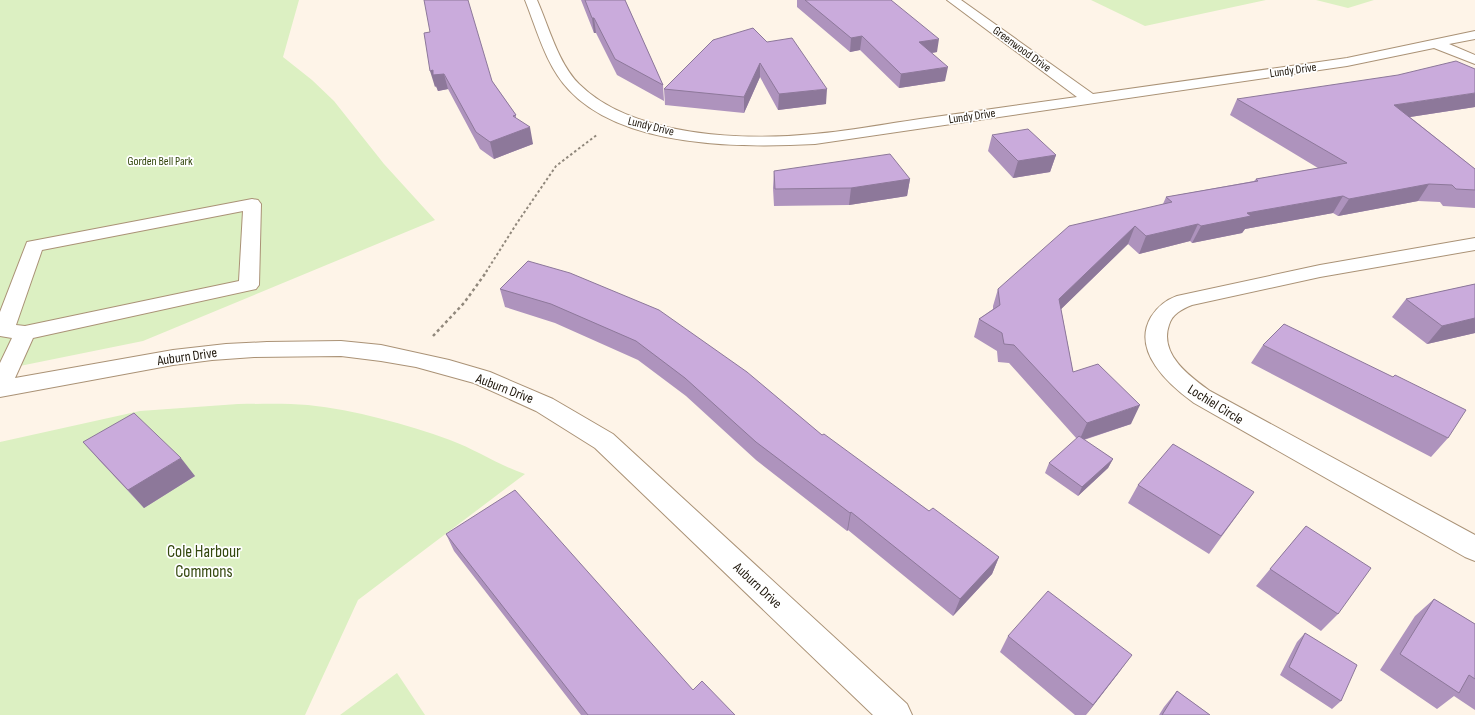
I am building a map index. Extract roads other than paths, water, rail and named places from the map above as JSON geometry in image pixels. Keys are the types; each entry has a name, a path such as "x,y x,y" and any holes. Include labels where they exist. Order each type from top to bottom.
{"street":[{"name":"Lundy Drive","path":"531,0 557,62 564,73 575,88 607,111 628,121 663,130 699,137 737,141 776,142 815,139 1347,62 1475,35"},
{"name":"Greenwood Drive","path":"953,0 1090,99"},
{"path":"1437,44 1475,60"},
{"path":"252,204 249,285 26,333 4,330 34,246 252,204"},
{"name":"Lochiel Circle","path":"1475,244 1320,271 1189,299 1172,306 1163,314 1157,324 1156,336 1161,356 1168,367 1181,381 1202,397 1475,549"},
{"path":"0,388 26,333"},
{"name":"Auburn Drive","path":"0,388 136,363 200,354 244,350 345,349 413,359 468,373 532,397 565,414 604,441 896,715"}],"park label":[{"name":"Gorden Bell Park","path":"160,161"},
{"name":"Cole Harbour Commons","path":"204,561"}]}
